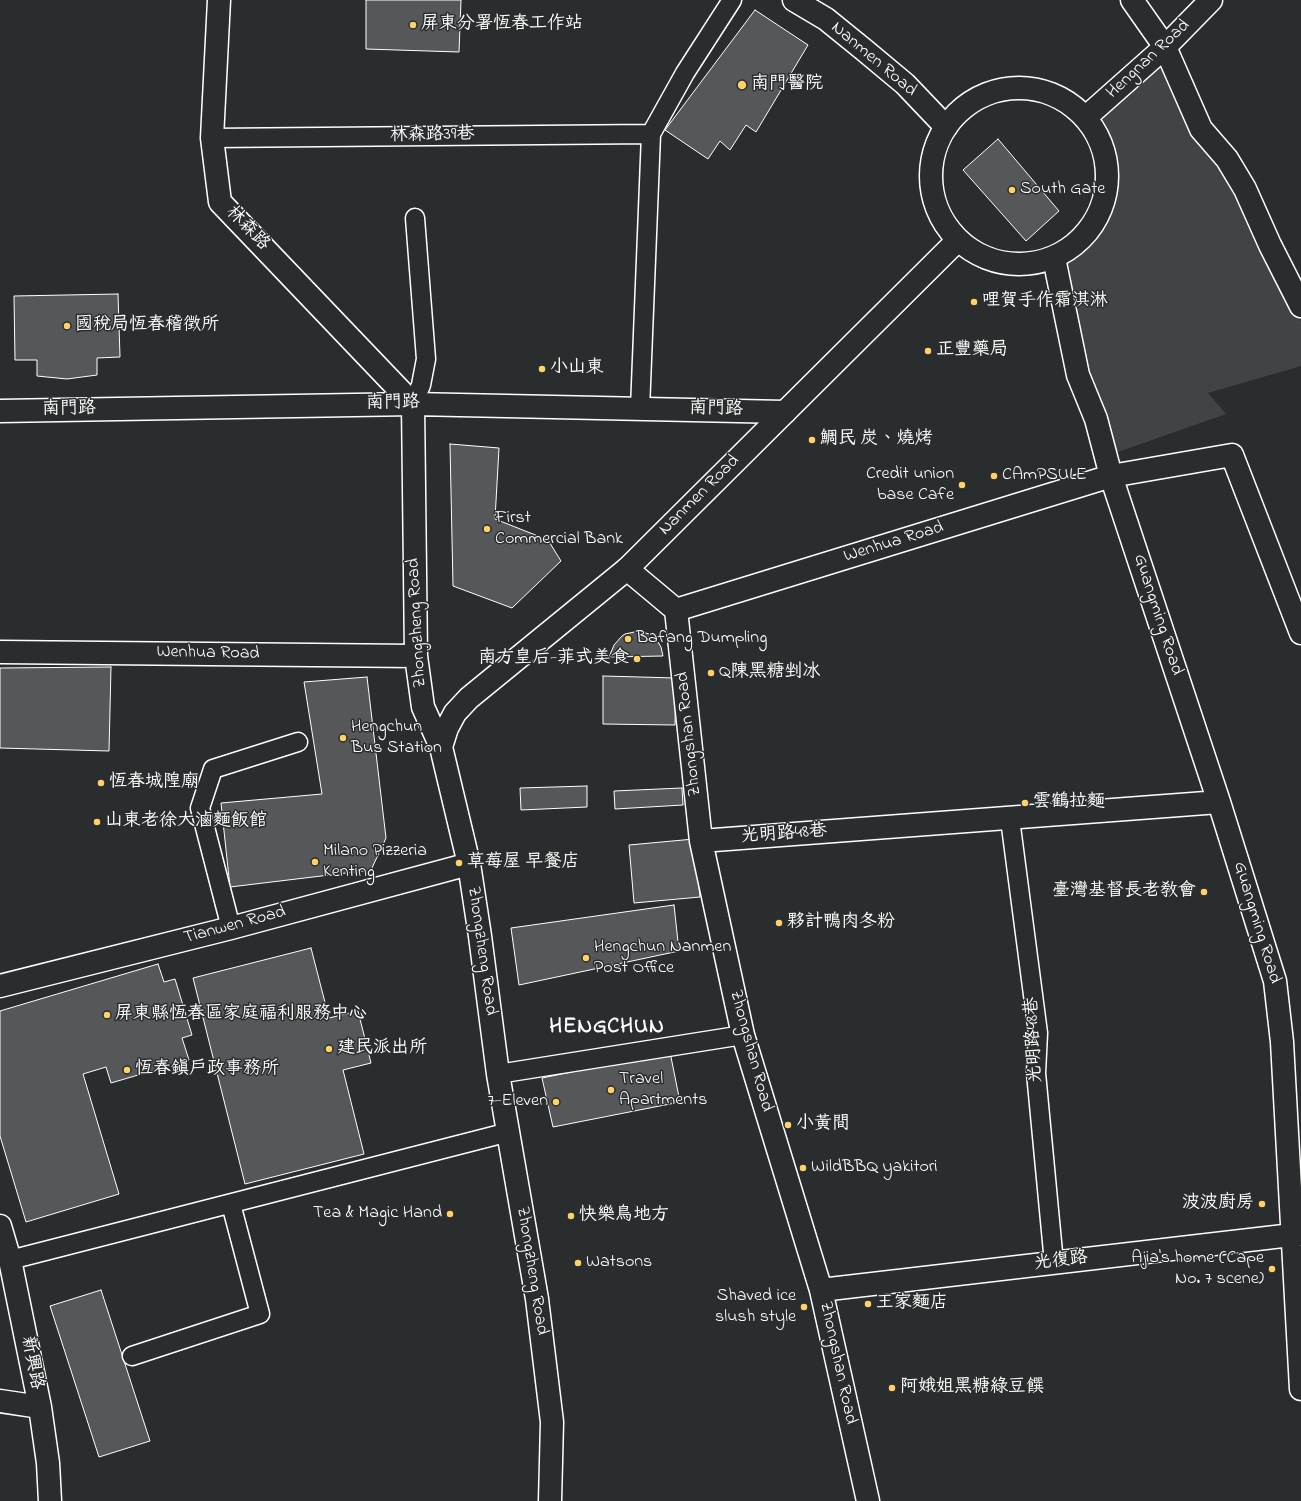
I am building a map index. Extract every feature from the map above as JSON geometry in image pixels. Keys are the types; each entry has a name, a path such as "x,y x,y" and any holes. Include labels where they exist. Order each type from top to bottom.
{"street":[{"name":"林森路","path":"219,0 212,138 220,202 413,404"},
{"name":"Nanmen Road","path":"794,0 826,19 905,84 946,127"},
{"path":"1132,0 1165,47 1201,129 1227,159 1245,189 1270,245 1301,306"},
{"name":"Hengnan Road","path":"1086,118 1165,47 1211,0"},
{"path":"1014,88 1034,89 1053,95 1070,104 1086,118 1101,141 1108,168 1106,196 1096,223 1077,244 1054,258 1034,264 1013,264 993,261 975,252 958,240 945,224 936,205 931,186 931,165 936,145 946,127 959,112 975,100 994,92 1014,88"},
{"name":"Nanmen Road","path":"441,747 447,728 469,698 627,569 958,240"},
{"name":"Guangming Road","path":"1054,258 1078,375 1096,419 1111,476 1219,802 1275,981 1282,1042 1297,1234 1301,1389"},
{"name":"南門路","path":"0,411 413,404 785,412"},
{"name":"Zhongzheng Road","path":"413,404 416,656 423,707 441,747 469,864 498,1074 537,1299 552,1422 550,1501"},
{"path":"1111,476 1232,455 1301,633"},
{"name":"Wenhua Road","path":"676,610 1111,476"},
{"path":"627,569 676,610"},
{"name":"Zhongshan Road","path":"676,610 701,841 743,1035 821,1290 868,1501"},
{"name":"Wenhua Road","path":"0,652 416,656"},
{"name":"光明路48巷","path":"701,841 1010,819 1219,802"},
{"name":"Tianwen Road","path":"0,986 231,928 469,864"},
{"name":"新興路","path":"0,1226 10,1260 40,1407 48,1463 50,1501"},
{"name":"光復路","path":"821,1290 1297,1234"},
{"path":"0,1402 40,1407"}],"lane":[{"path":"640,409 651,134 685,73 732,0"},
{"name":"林森路39巷","path":"212,138 651,134"},
{"path":"413,404 421,384 426,359 415,218"},
{"path":"231,928 200,808 213,770 298,742"},
{"name":"光明路48巷","path":"1010,819 1038,1033 1036,1073 1054,1263"},
{"path":"498,1074 743,1035"},
{"path":"10,1260 508,1132"},
{"path":"132,1356 260,1314 231,1204"}],"shaded area":[{"path":"1165,47 1245,189 1292,308 1301,321 1301,366 1208,393 1226,414 1115,453 1093,406 1055,250 1095,218 1109,169 1103,143 1090,120"}],"building":[{"name":"屏東分署恆春工作站","path":"366,0 461,0 459,52 366,49"},
{"name":"南門醫院","path":"755,10 808,45 756,132 746,125 730,150 720,141 708,159 665,130"},
{"name":"South Gate","path":"998,139 1059,211 1026,241 963,170"},
{"name":"國稅局恆春稽徵所","path":"118,294 120,357 97,358 97,375 67,379 37,376 37,360 15,360 14,296"},
{"name":"First Commercial Bank","path":"450,444 499,448 495,519 548,540 561,561 512,608 453,586"},
{"path":"639,631 649,634 658,642 663,656 609,657 614,645 622,636"},
{"path":"111,667 109,751 0,748 0,668"},
{"path":"603,676 676,678 675,725 603,724"},
{"name":"Hengchun Bus Station","path":"367,677 386,838 371,870 230,887 221,803 322,794 304,682"},
{"path":"587,786 587,807 521,810 520,788"},
{"path":"682,788 683,805 615,809 614,791"},
{"path":"694,839 700,897 634,903 629,845"},
{"path":"674,905 679,951 519,985 511,928"},
{"path":"311,948 329,1018 358,1011 371,1063 343,1070 364,1154 245,1184 193,978"},
{"path":"158,964 164,982 175,979 192,1035 182,1038 189,1060 111,1083 106,1067 83,1074 119,1194 26,1222 0,1136 0,1011"},
{"name":"Travel Apartments","path":"670,1052 680,1102 553,1127 542,1078"},
{"path":"101,1290 150,1441 99,1457 50,1306"}],"place":[{"name":"屏東分署恆春工作站","path":"413,25"},
{"name":"南門醫院","path":"742,85"},
{"name":"South Gate","path":"1012,190"},
{"name":"哩賀手作霜淇淋","path":"974,302"},
{"name":"國稅局恆春稽徵所","path":"67,326"},
{"name":"正豐藥局","path":"928,351"},
{"name":"小山東","path":"542,369"},
{"name":"鯛民 炭、燒烤","path":"812,440"},
{"name":"CAmPSULE","path":"994,476"},
{"name":"Credit union base Cafe","path":"962,485"},
{"name":"First Commercial Bank","path":"487,529"},
{"name":"Bafang Dumpling","path":"628,639"},
{"name":"南方皇后-菲式美食","path":"637,659"},
{"name":"Q陳黑糖剉冰","path":"711,673"},
{"name":"Hengchun Bus Station","path":"343,738"},
{"name":"恆春城隍廟","path":"101,783"},
{"name":"雲鶴拉麵","path":"1025,803"},
{"name":"山東老徐大滷麵飯館","path":"97,822"},
{"name":"Milano Pizzeria Kenting","path":"315,862"},
{"name":"草莓屋 早餐店","path":"459,863"},
{"name":"臺灣基督長老教會","path":"1204,892"},
{"name":"夥計鴨肉冬粉","path":"779,923"},
{"name":"Hengchun Nanmen Post Office","path":"586,958"},
{"name":"屏東縣恆春區家庭福利服務中心","path":"107,1015"},
{"name":"建民派出所","path":"329,1049"},
{"name":"恆春鎮戶政事務所","path":"127,1070"},
{"name":"Travel Apartments","path":"611,1090"},
{"name":"7-Eleven","path":"556,1102"},
{"name":"小黃間","path":"788,1125"},
{"name":"WildBBQ yakitori","path":"803,1168"},
{"name":"波波廚房","path":"1262,1204"},
{"name":"Tea & Magic Hand","path":"450,1214"},
{"name":"快樂鳥地方","path":"571,1216"},
{"name":"Watsons","path":"578,1263"},
{"name":"Ajia's home (Cape No. 7 scene)","path":"1272,1269"},
{"name":"王家麵店","path":"868,1304"},
{"name":"Shaved ice slush style","path":"804,1307"},
{"name":"阿娥姐黑糖綠豆饌","path":"892,1388"}],"district":[{"name":"HENGCHUN","path":"607,1028"}]}
